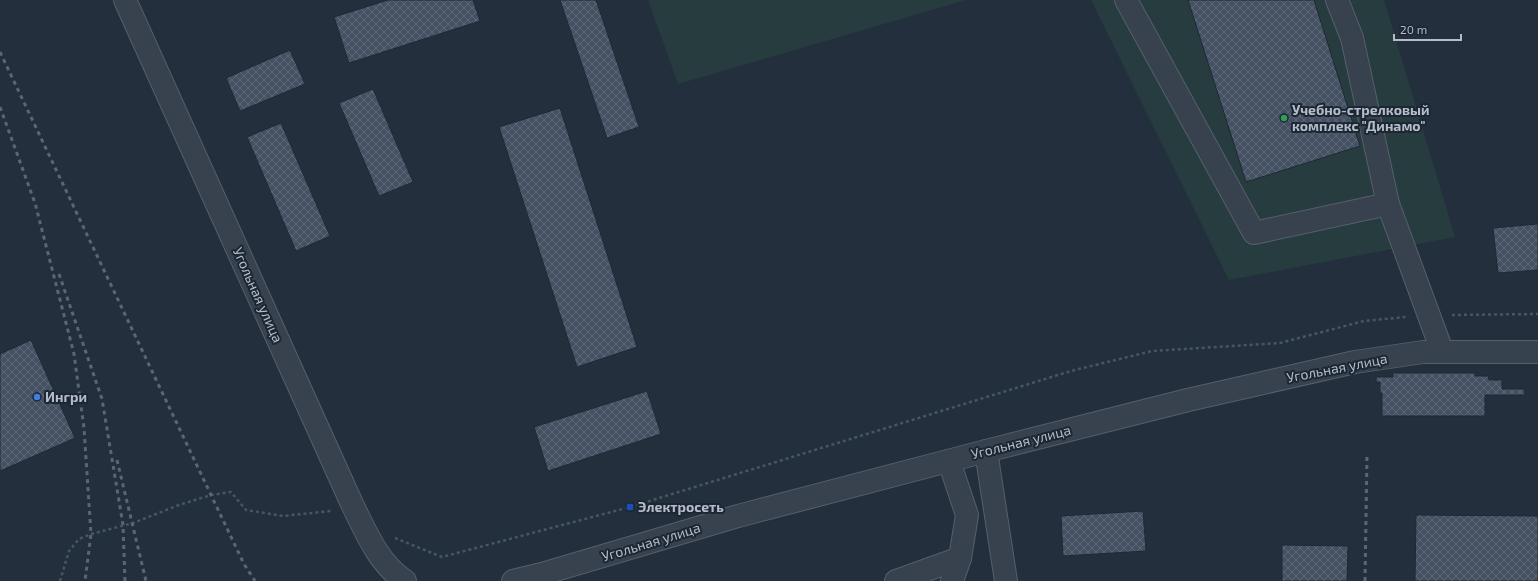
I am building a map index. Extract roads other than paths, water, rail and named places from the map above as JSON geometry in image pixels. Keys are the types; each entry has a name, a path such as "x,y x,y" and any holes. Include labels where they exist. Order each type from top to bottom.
{"street":[{"name":"Угольная улица","path":"125,0 352,504 383,562 394,574 405,581"},
{"path":"1126,0 1254,233 1388,204"},
{"path":"1336,0 1352,38 1388,204 1442,351"},
{"name":"Угольная улица","path":"513,581 542,574 738,516 986,451 1188,400 1355,362 1423,352 1538,352"},
{"path":"986,451 1006,581"},
{"path":"949,461 967,515 960,558 952,581"},
{"path":"896,581 960,558"}],"railway":[{"path":"0,52 244,564 255,581"},
{"path":"0,107 35,203 74,354 84,428 91,534 85,581"},
{"path":"59,274 102,399 123,525 125,581"},
{"path":"1365,581 1367,455"},
{"path":"117,460 146,581"}],"place":[{"name":"Учебно-стрелковый комплекс \"Динамо\"","path":"1284,118"},
{"name":"Ингри","path":"37,397"},
{"name":"Электросеть","path":"630,507"}]}
